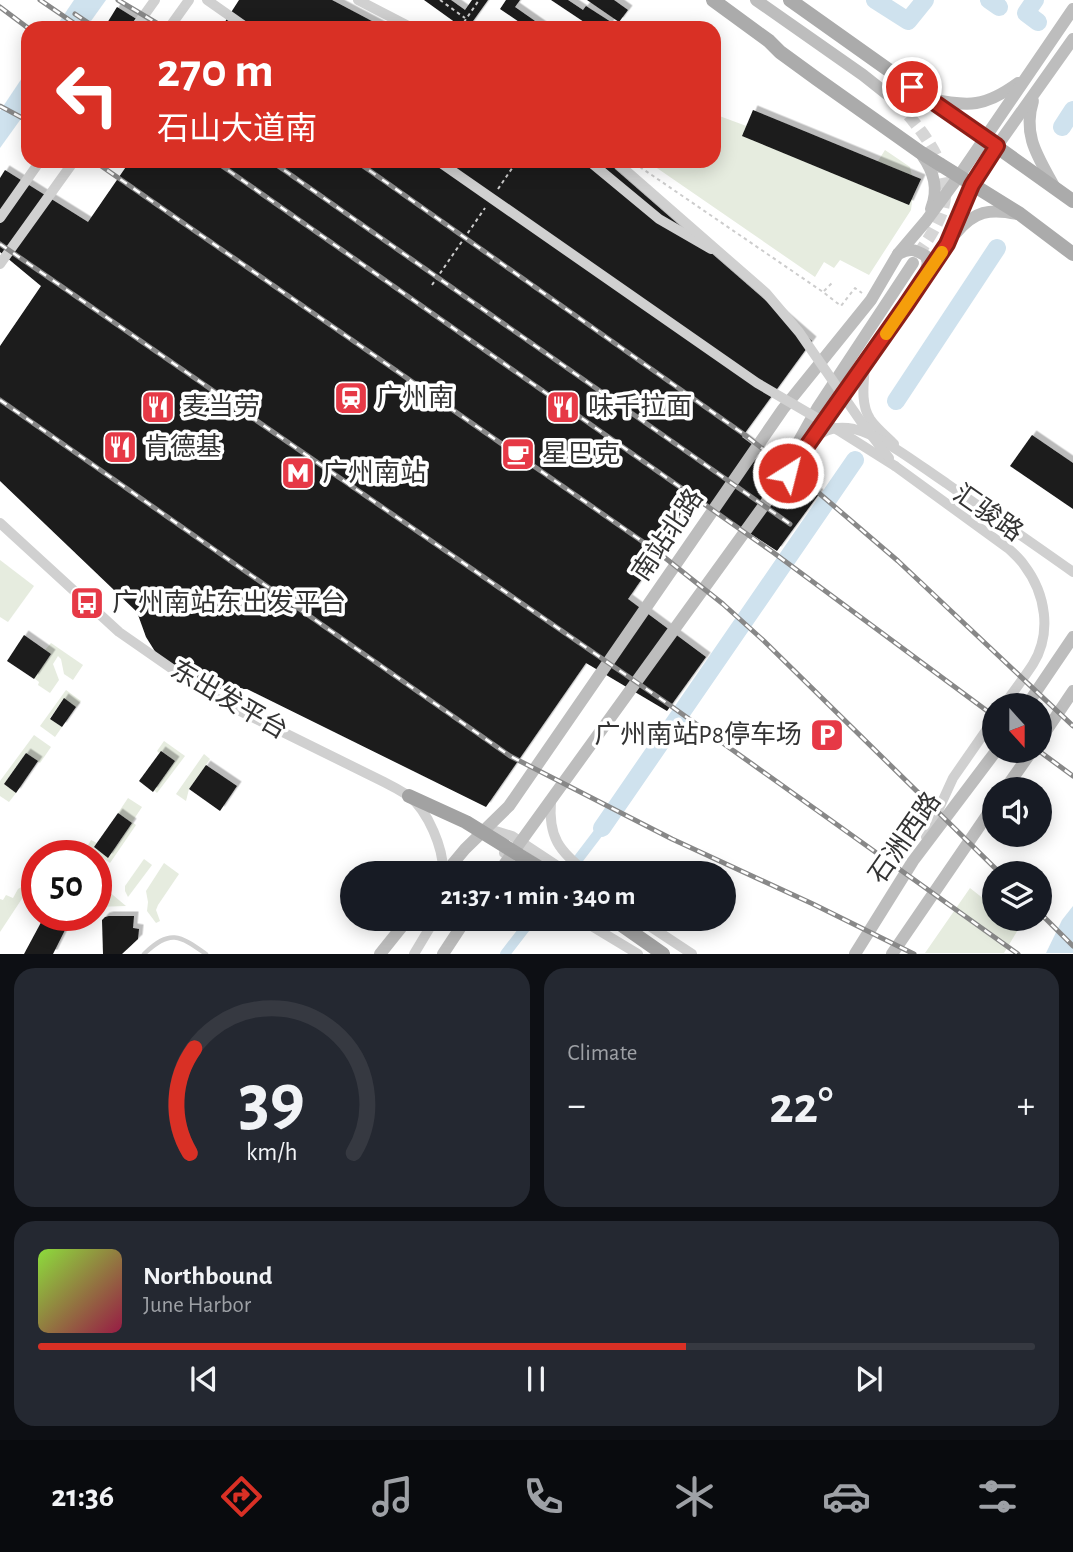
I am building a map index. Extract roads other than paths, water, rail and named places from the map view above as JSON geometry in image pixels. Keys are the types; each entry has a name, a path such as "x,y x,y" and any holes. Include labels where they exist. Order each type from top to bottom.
{"highway":[{"path":"408,796 466,822 537,861"},
{"path":"630,931 663,954"}],"main road":[{"path":"713,0 780,52 920,152 1020,214 1073,254"},
{"path":"756,0 897,102"},
{"path":"790,0 1073,201"},
{"path":"947,244 991,143 1026,77 1073,9"},
{"path":"991,143 1036,91 1073,39"},
{"path":"926,98 959,103 988,102 1026,77"},
{"path":"1036,91 1029,114 1030,139 1055,188"},
{"name":"南站北路","path":"454,861 509,806 783,409 871,300 898,254 958,176 991,143"},
{"path":"920,152 931,167 936,190 926,221"},
{"path":"507,861 804,450 966,220 999,210 1020,214"},
{"path":"898,254 909,249 926,256 928,263 923,280"},
{"path":"755,518 818,407 913,262"},
{"path":"1035,693 1073,637"},
{"path":"1052,722 1073,691"},
{"name":"石洲西路","path":"855,954 913,861 987,763"},
{"name":"石洲西路","path":"892,954 982,823"},
{"path":"380,954 398,931"},
{"path":"443,954 458,931"}],"street":[{"path":"140,21 155,0"},
{"path":"174,21 189,0"},
{"path":"207,0 237,21"},
{"path":"358,0 398,21"},
{"path":"381,13 391,21"},
{"path":"0,218 35,168"},
{"path":"0,264 69,168"},
{"path":"448,168 757,383 895,466 1009,549 1024,565 1038,589 1043,604 1045,626 1034,662 1012,693"},
{"path":"597,168 659,219 726,258"},
{"path":"623,168 766,293 799,332 895,466"},
{"path":"865,364 863,386 866,409 871,421 903,453"},
{"path":"804,450 825,431 844,428 864,432 903,453"},
{"name":"汇骏路","path":"903,453 1073,572"},
{"name":"东出发平台","path":"0,523 119,632 201,689 408,796 423,812 439,845 442,861"},
{"path":"913,861 953,778 982,736"},
{"path":"551,801 552,830 557,844 571,861"},
{"path":"485,828 503,832 521,842 542,861"},
{"path":"485,828 513,861"},
{"path":"414,954 429,931"},
{"path":"600,931 635,952"},
{"path":"606,931 635,952"},
{"path":"659,931 664,934"},
{"path":"660,931 692,954"}],"lane":[{"path":"144,954 158,941 168,937 180,937 206,954"}],"water":[{"path":"74,0 106,0 91,21 60,21"},
{"path":"21,80 21,119 0,148 0,111"},
{"path":"1073,906 1073,953 1046,953 1062,920"}],"waterway":[{"path":"875,0 908,21 925,0"},
{"path":"989,0 999,7"},
{"path":"1035,0 1026,13 1038,22"},
{"path":"1062,127 1073,110"},
{"path":"896,401 997,248"},
{"path":"602,828 855,460"},
{"path":"577,861 602,828"},
{"path":"505,954 523,931"}],"tunnel":[{"path":"897,102 934,152 945,181 942,212 915,259"}],"railway":[{"path":"40,0 71,21"},
{"path":"118,0 153,21"},
{"path":"0,7 21,23"},
{"path":"75,14 86,21"},
{"path":"0,106 21,117"},
{"path":"104,168 659,553 764,641 988,861"},
{"path":"225,168 774,553 982,707"},
{"path":"281,168 790,524"},
{"path":"366,168 745,435 813,488 898,561 1073,726"},
{"path":"0,244 671,706 1018,954"},
{"path":"0,400 510,756 672,839 914,954"},
{"path":"1052,761 1073,776"},
{"path":"1052,925 1073,946"}],"place":[{"name":"广州南","path":"351,398"},
{"name":"麦当劳","path":"158,407"},
{"name":"味千拉面","path":"563,407"},
{"name":"肯德基","path":"120,447"},
{"name":"星巴克","path":"518,454"},
{"name":"广州南站","path":"298,473"},
{"name":"广州南站东出发平台","path":"87,603"},
{"name":"广州南站P8停车场","path":"827,735"}]}
